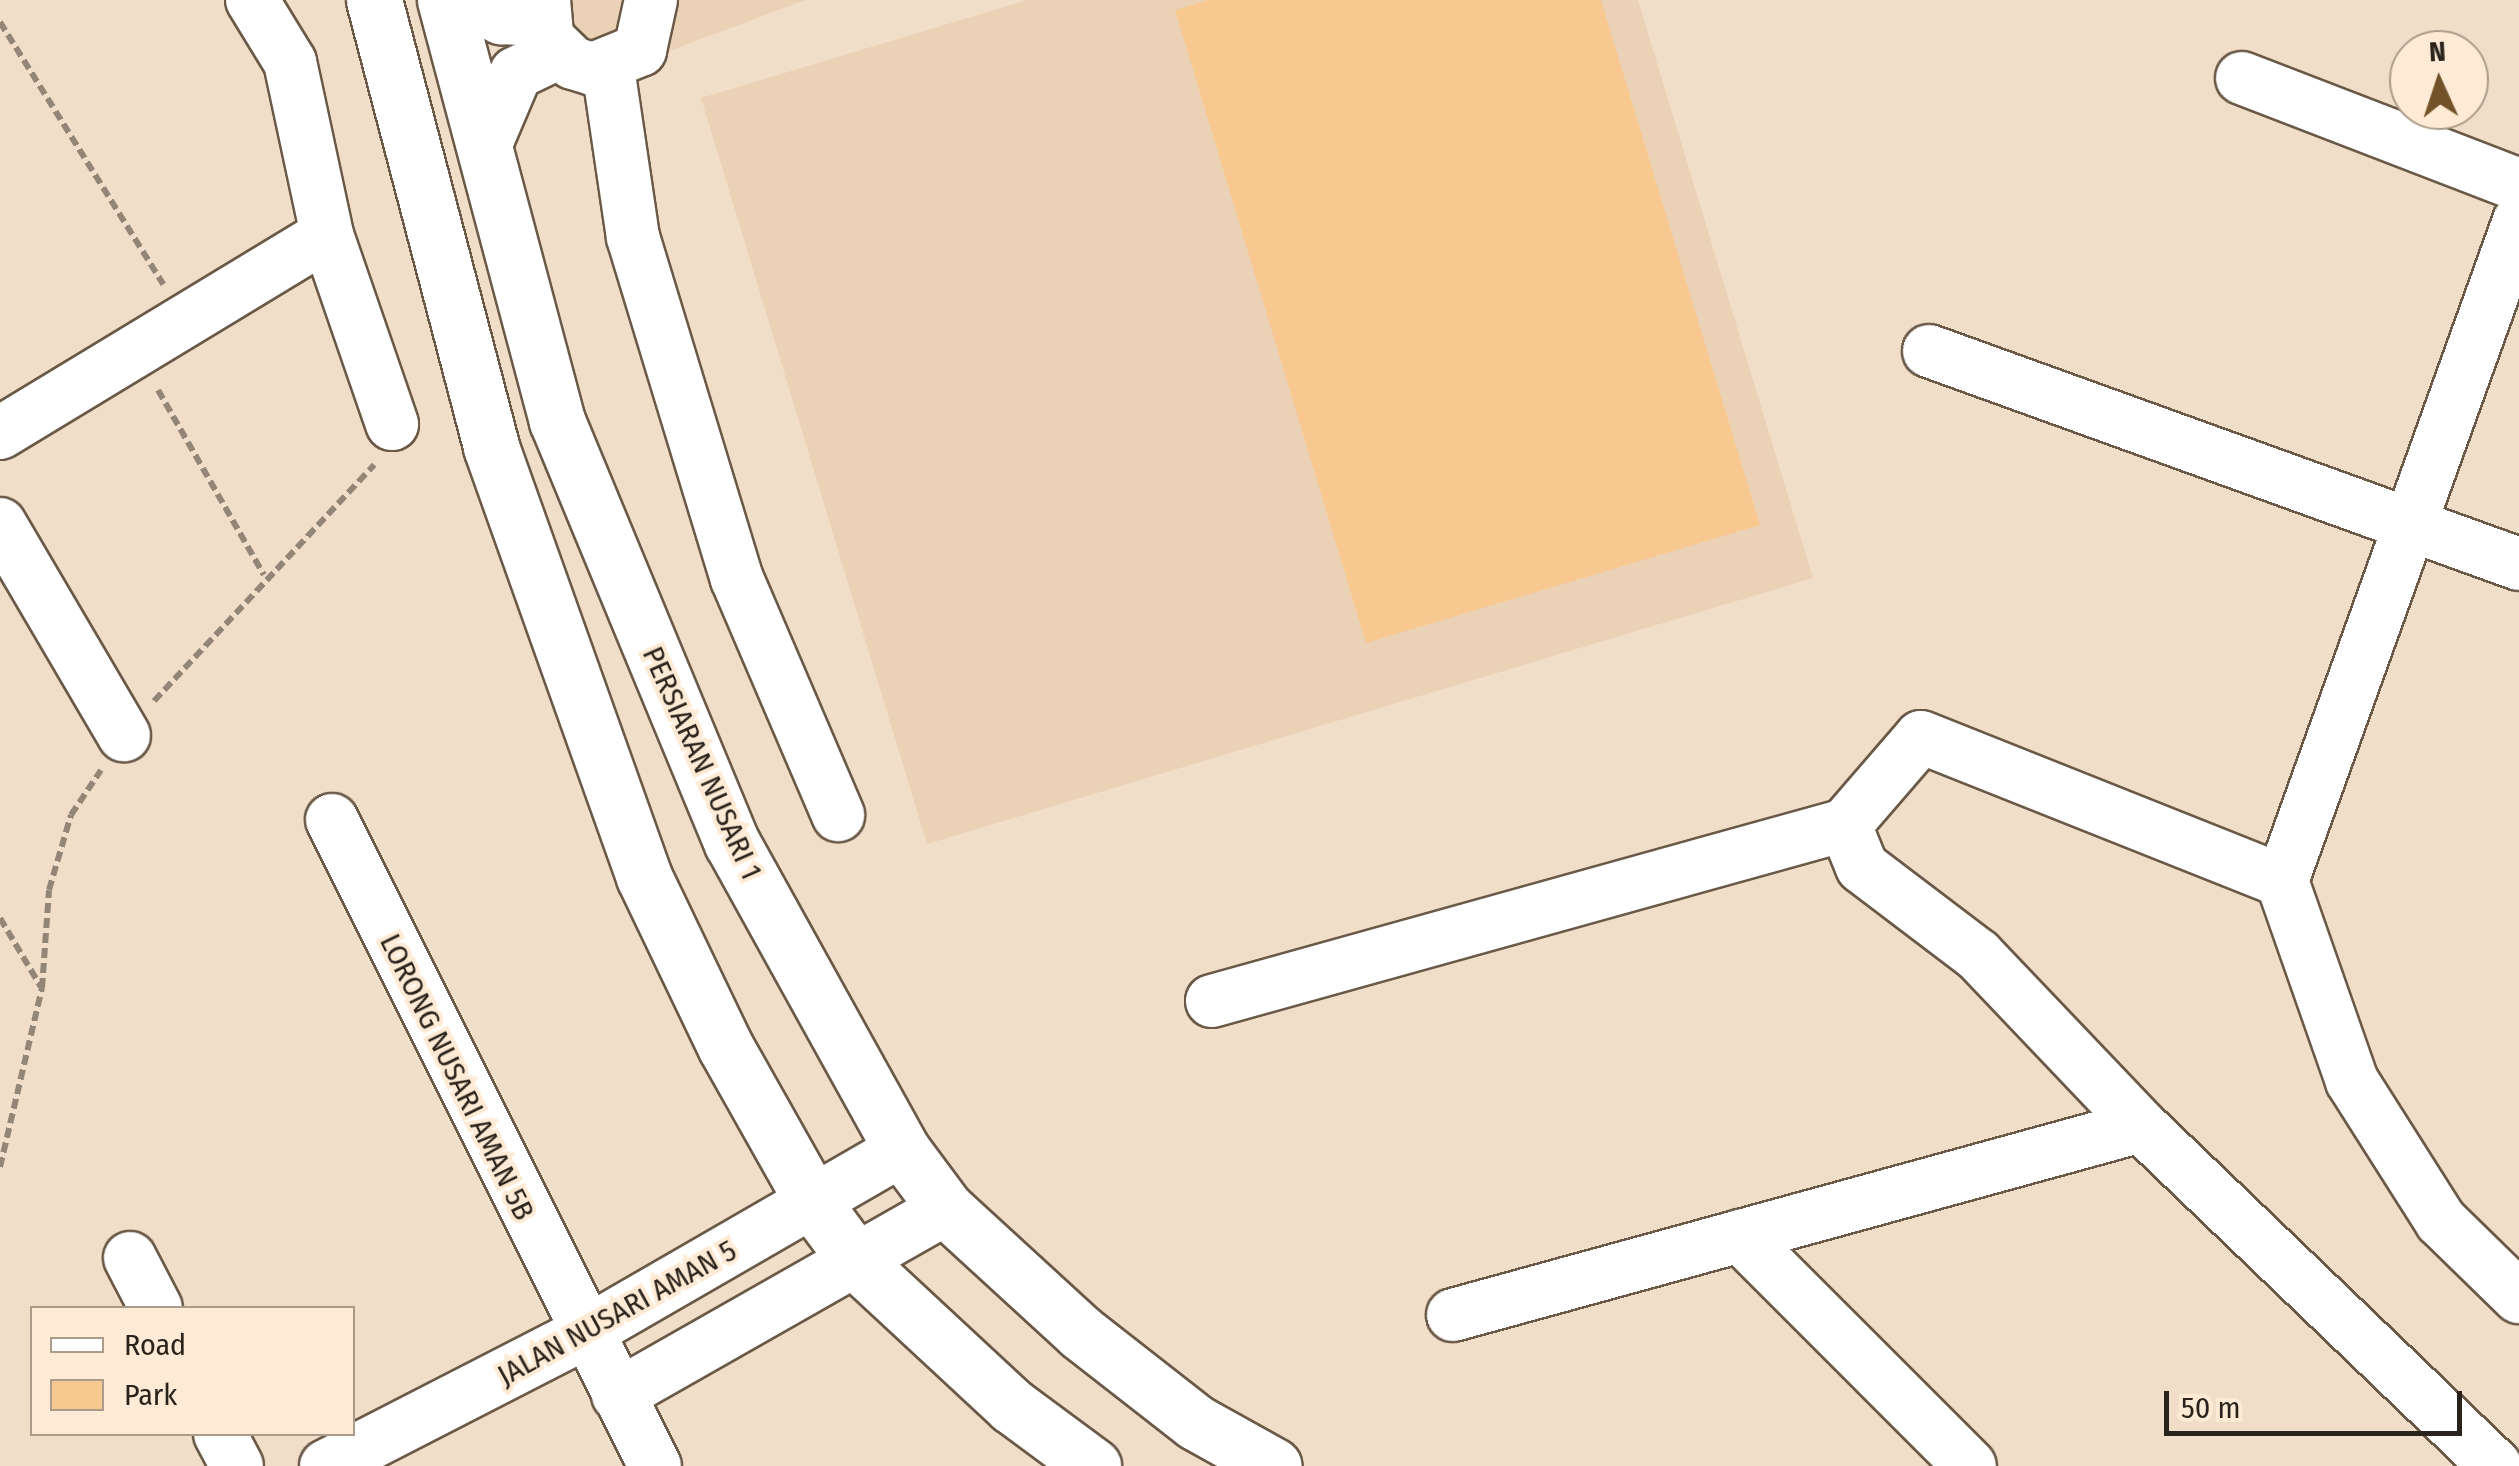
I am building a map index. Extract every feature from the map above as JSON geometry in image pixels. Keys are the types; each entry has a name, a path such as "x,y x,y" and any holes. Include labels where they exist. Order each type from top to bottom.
{"main road":[{"path":"374,0 490,447 644,877 814,1204 858,1264 1012,1406 1093,1466"},
{"name":"PERSIARAN NUSARI 1","path":"446,0 558,421 732,842 902,1150 946,1210 1080,1332 1195,1422 1274,1466"}],"street":[{"path":"252,0 290,62 327,236 392,424"},
{"path":"468,0 501,18 548,24 608,68 633,237 736,579 838,815"},
{"path":"608,68 640,50 651,0"},
{"path":"485,146 516,73 548,24"},
{"path":"2242,78 2519,185"},
{"path":"2519,220 2282,880 2352,1081 2441,1221 2519,1297"},
{"path":"4,421 135,351 327,236"},
{"path":"1930,351 2519,564"},
{"path":"0,524 124,736"},
{"path":"1212,1000 1845,825 1921,738 2282,880"},
{"name":"LORONG NUSARI AMAN 5B","path":"332,820 583,1334 655,1466"},
{"path":"1845,825 1862,867 1978,955 2141,1126 2496,1466"},
{"path":"1453,1314 2141,1126"},
{"name":"JALAN NUSARI AMAN 5","path":"326,1466 583,1334 902,1150"},
{"path":"618,1395 858,1264 946,1210"},
{"path":"1740,1236 1970,1466"},
{"path":"130,1258 155,1306"},
{"path":"221,1436 237,1466"}],"path":[{"path":"0,22 186,320"},
{"path":"135,351 264,575"},
{"path":"0,918 42,988"}],"shaded area":[{"path":"546,0 805,0 565,90"},
{"path":"1027,0 1638,0 1813,578 927,844 701,98"}],"green space":[{"path":"1208,0 1601,0 1760,525 1366,643 1175,10"}]}
